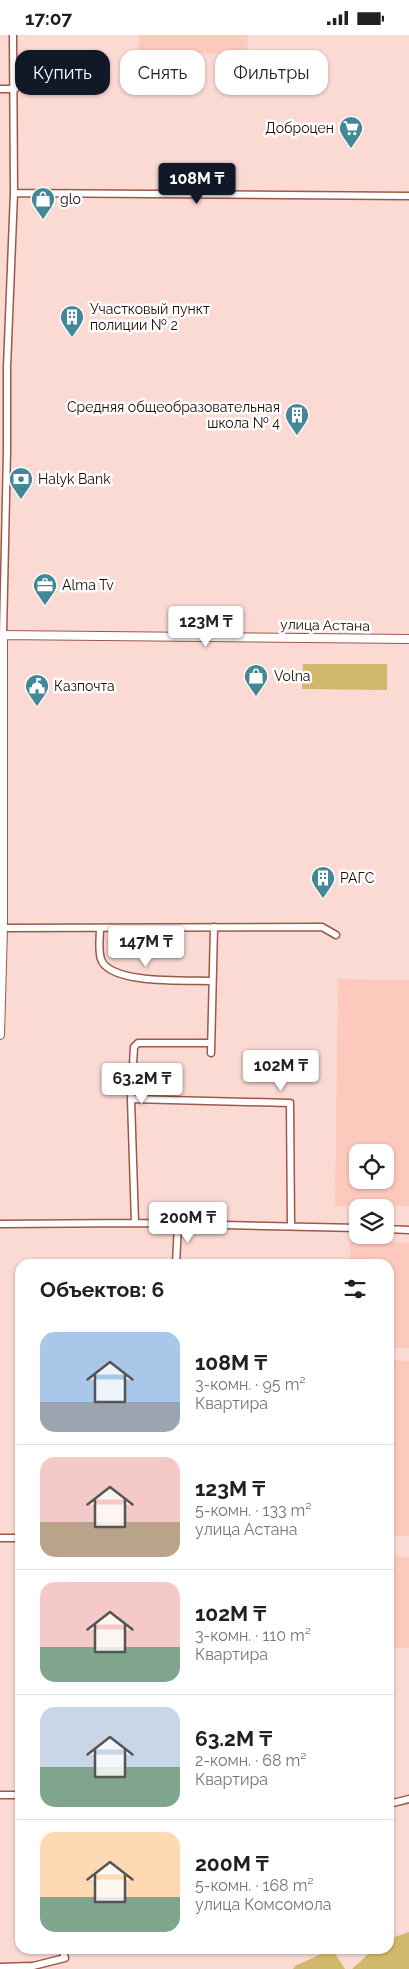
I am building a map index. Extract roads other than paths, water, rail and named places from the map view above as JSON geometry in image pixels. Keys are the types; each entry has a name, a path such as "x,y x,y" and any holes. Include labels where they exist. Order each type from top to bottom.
{"street":[{"path":"0,1035 2,635 8,451 7,367 14,193 13,35"},
{"path":"0,89 14,89"},
{"path":"14,193 409,196"},
{"name":"улица Астана","path":"2,635 409,639"},
{"path":"211,1053 214,927"},
{"path":"1,928 322,927 336,935"},
{"path":"100,928 101,960 113,971 138,978 212,981"},
{"path":"135,1223 131,1099 134,1047 138,1043 211,1043"},
{"path":"131,1099 290,1103 291,1226"},
{"path":"0,1224 135,1223 349,1228"},
{"path":"176,1259 178,1224"},
{"path":"394,1229 409,1230"},
{"path":"0,1539 15,1538"},
{"path":"0,1795 15,1795"},
{"path":"394,1803 409,1799"},
{"path":"0,1967 33,1966 64,1958 63,1954"}],"place":[{"name":"Доброцен","path":"351,149"},
{"name":"glo","path":"43,220"},
{"name":"Участковый пункт полиции № 2","path":"72,338"},
{"name":"Средняя общеобразовательная школа № 4","path":"297,436"},
{"name":"Halyk Bank","path":"21,500"},
{"name":"Alma Tv","path":"45,606"},
{"name":"Volna","path":"256,697"},
{"name":"Казпочта","path":"37,707"},
{"name":"РАГС","path":"323,899"}]}
